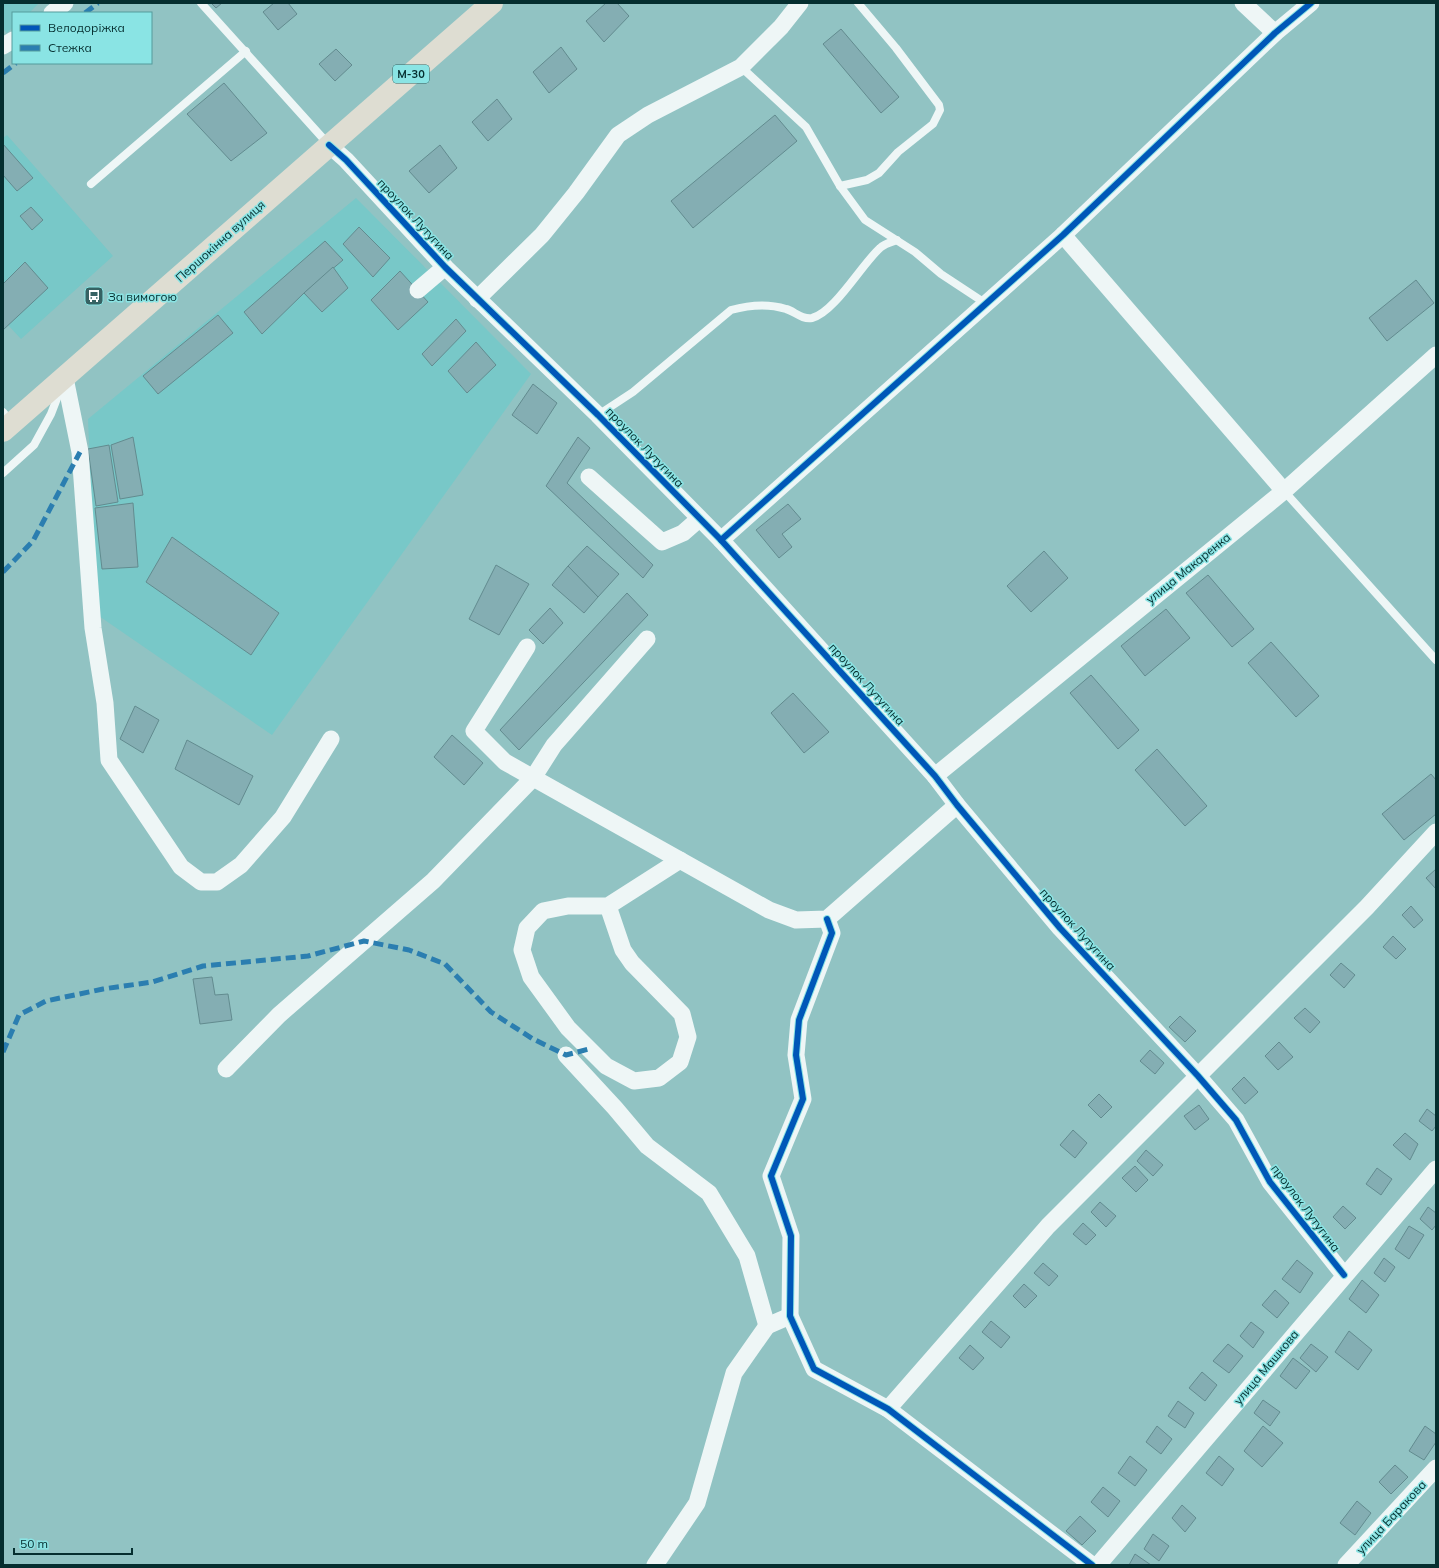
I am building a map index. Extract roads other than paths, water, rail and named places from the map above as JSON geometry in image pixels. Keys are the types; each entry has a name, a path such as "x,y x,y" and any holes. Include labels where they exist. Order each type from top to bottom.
{"highway":[{"name":"М-30","path":"329,145 492,3"},
{"name":"Першокінна вулиця","path":"6,422 65,378 329,145"}],"street":[{"path":"53,12 65,3"},
{"path":"477,298 542,235 576,194 618,135 648,115 741,67 781,27 800,3"},
{"path":"1244,3 1275,33"},
{"path":"720,540 1063,235 1275,33 1311,3"},
{"path":"3,46 12,41"},
{"name":"проулок Лутугина","path":"329,145 346,160 445,268 598,415 720,540 935,776 957,805 1060,928 1198,1076 1236,1120 1270,1182 1344,1275"},
{"path":"1063,235 1284,491"},
{"path":"418,290 445,268"},
{"name":"улица Макаренка","path":"935,776 1284,491 1436,355"},
{"path":"65,378 80,452 93,628 105,703 109,760 181,868 200,882 216,882 241,865 283,817 331,739"},
{"path":"589,477 662,542 683,533 699,519"},
{"path":"226,1069 279,1015 433,881 533,778 554,745 647,639"},
{"path":"527,647 474,731 505,762 769,910 796,920 826,919 957,805"},
{"path":"888,1409 1048,1226 1368,906 1436,832"},
{"path":"608,906 623,950 632,963 682,1014 688,1037 680,1062 659,1078 634,1082 606,1066 564,1022 531,976 522,950 527,928 543,911 568,906 608,906 680,860"},
{"path":"826,919 832,933 799,1020 796,1055 803,1099 771,1176 791,1236 790,1316 814,1369 888,1409 1092,1565"},
{"path":"566,1055 615,1108 647,1146 709,1193 747,1256 767,1326"},
{"name":"улица Машкова","path":"1098,1565 1436,1169"},
{"path":"654,1565 697,1503 734,1373 767,1326 790,1316"},
{"name":"улица Баракова","path":"1346,1565 1436,1468"}],"lane":[{"path":"201,3 246,51 329,145"},
{"path":"840,186 867,180 879,173 898,152 933,124 940,110 939,105 896,48 858,3"},
{"path":"91,184 246,51"},
{"path":"741,67 806,127 840,186 866,220 915,252 941,274 985,303"},
{"path":"598,415 633,392 731,310 748,306 764,305 786,309 804,318 812,318 826,310 881,247 896,240"},
{"path":"3,473 34,445 51,414 65,378"},
{"path":"1284,491 1436,660"}],"place":[{"name":"За вимогою","path":"94,296"}]}
